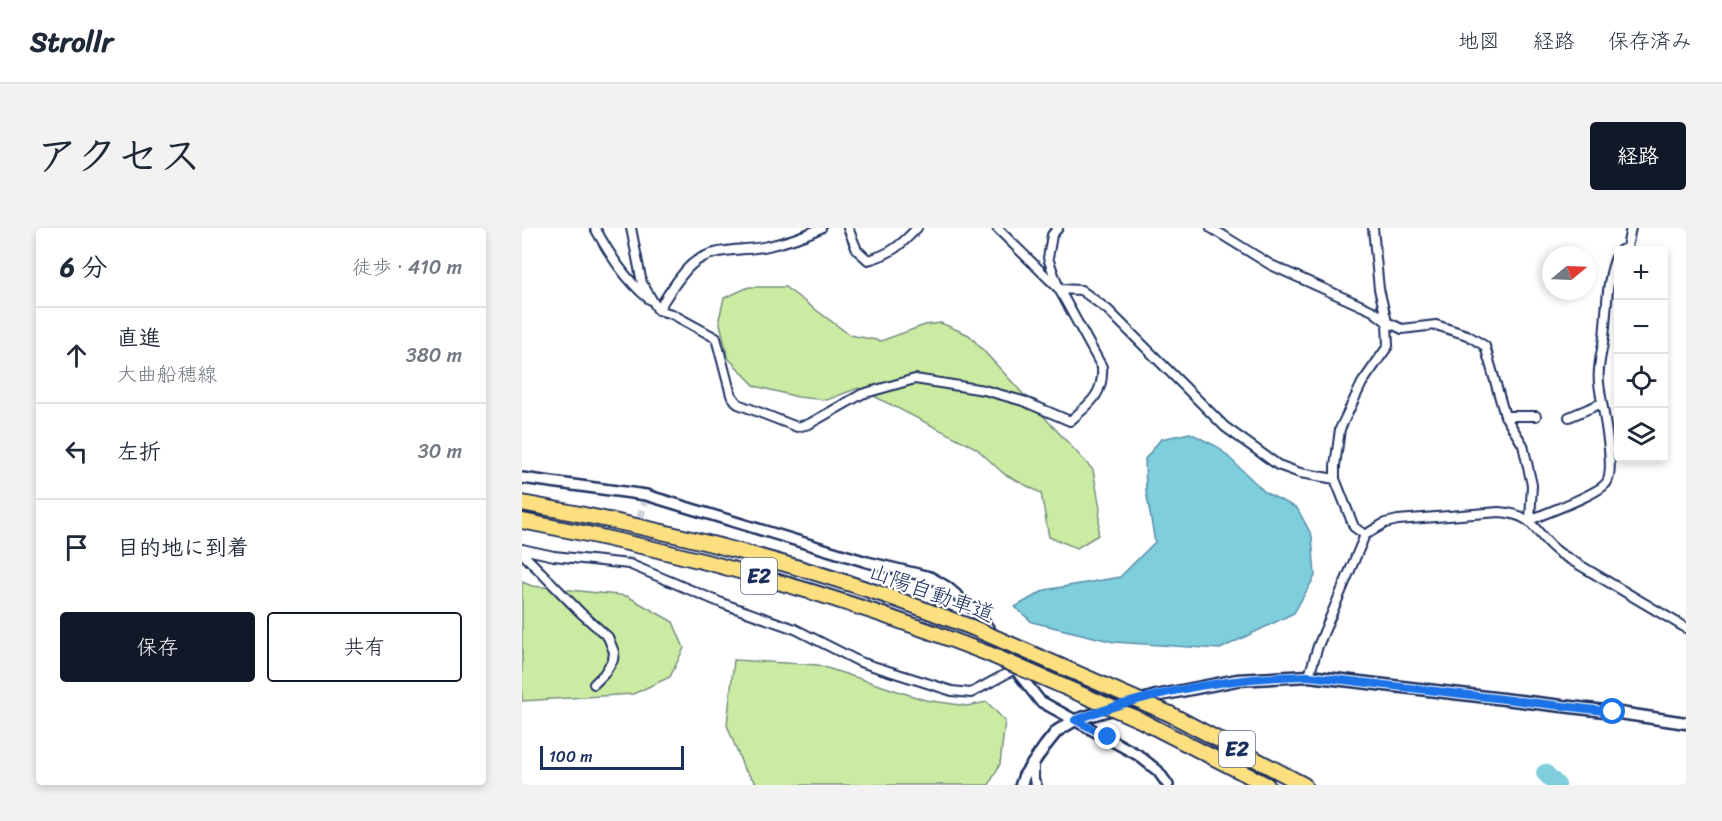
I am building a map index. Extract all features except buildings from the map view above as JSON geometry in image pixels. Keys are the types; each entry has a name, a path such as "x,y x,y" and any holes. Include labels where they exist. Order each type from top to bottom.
{"highway":[{"name":"山陽自動車道","path":"522,503 605,518 768,559 881,594 971,627 1170,714 1304,785"},
{"name":"山陽自動車道","path":"522,521 665,550 768,578 879,613 990,654 1140,720 1267,785"}],"main road":[{"path":"1021,785 1034,760 1057,731 1075,720 1146,698 1238,680 1309,676 1623,713 1686,723"}],"street":[{"path":"595,228 620,269 636,288 653,301"},
{"path":"631,228 642,283 658,310 672,314 716,338 729,389 738,405 797,427 809,424 862,394 915,379 984,390 1023,401 1070,421 1096,397 1103,381 1102,367 1059,289 1048,258 1052,235 1058,228"},
{"path":"658,310 692,264 710,255 730,250 765,247 822,228"},
{"path":"848,228 857,250 868,260 885,255 903,244 917,228"},
{"path":"997,228 1059,289 1081,290 1108,310 1225,427 1278,465 1300,473 1335,479"},
{"path":"1210,228 1271,265 1373,311 1387,322 1402,329 1436,325 1467,335 1485,346 1505,416 1523,445 1532,485 1530,520"},
{"path":"1365,535 1354,527 1335,479 1335,466 1340,429 1362,383 1388,346 1387,322 1379,289 1373,228"},
{"path":"1627,246 1631,228"},
{"path":"1530,520 1600,488 1607,482 1610,474 1610,454 1599,381 1600,357 1614,267"},
{"path":"1569,417 1602,403"},
{"path":"1505,416 1536,416"},
{"path":"522,477 646,495 867,562 930,577 947,587 979,614 1015,669 1040,701 1054,711 1138,755 1158,771 1168,785"},
{"path":"1309,676 1318,646 1365,535 1385,523 1398,520 1499,512 1515,513 1530,520 1549,546 1686,628"},
{"path":"522,551 629,564 724,604 795,629 860,662 952,691 971,693 1015,669"},
{"path":"522,551 581,613 608,637 614,652 613,660 594,684"},
{"path":"1034,760 1036,785"}],"green space":[{"path":"749,287 785,287 850,335 881,341 925,325 941,323 969,335 1093,470 1100,508 1098,535 1077,548 1049,537 1041,493 1004,474 976,448 858,388 827,400 798,397 755,386 728,358 719,319 724,298"},
{"path":"522,582 532,586 627,596 673,622 684,648 670,677 633,694 522,701"},
{"path":"734,660 818,665 925,700 967,706 987,702 1005,721 1000,764 989,785 758,785 744,769 727,725"}],"water":[{"path":"1190,433 1218,447 1266,493 1297,508 1312,536 1315,576 1294,613 1220,649 1114,642 1032,622 1015,607 1045,590 1120,577 1155,542 1146,491 1145,459 1161,439"}],"waterway":[{"path":"1545,773 1557,785"}],"tunnel":[{"path":"629,564 646,495"}],"route":[{"path":"1108,737 1075,720 1095,712 1197,687 1275,677 1309,676 1613,712"}]}
